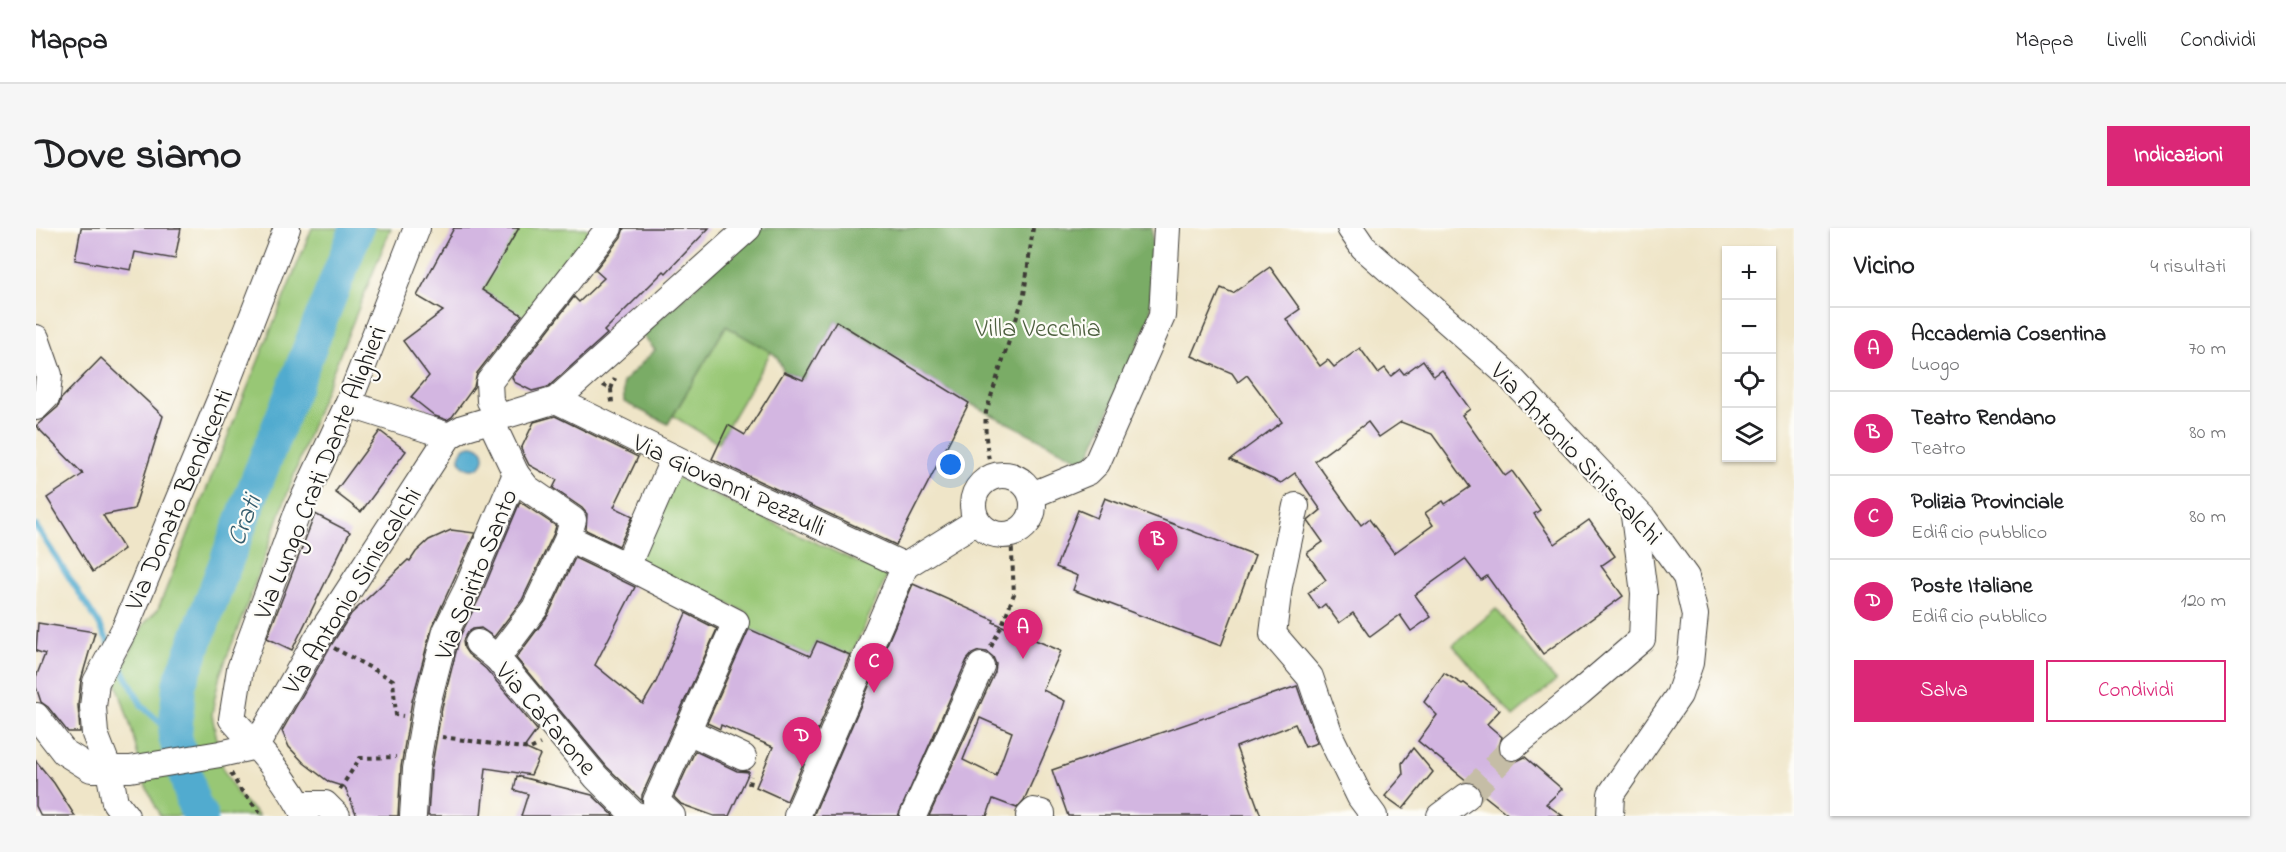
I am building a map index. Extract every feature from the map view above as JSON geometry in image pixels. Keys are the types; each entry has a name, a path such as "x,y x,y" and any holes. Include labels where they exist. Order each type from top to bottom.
{"street":[{"name":"Via Donato Bendicenti","path":"126,816 115,802 120,769 95,734 93,707 96,682 124,628 220,400 288,228"},
{"name":"Via Lungo Crati Dante Alighieri","path":"256,746 232,719 240,669 298,511 348,404 417,228"},
{"path":"609,228 489,382 490,401 516,474 527,488 573,520 568,538 736,622 656,801 672,816"},
{"path":"348,404 449,436 463,428 556,400 748,228"},
{"path":"1032,495 1088,472 1098,463 1162,316 1167,228"},
{"name":"Via Antonio Siniscalchi","path":"1350,228 1363,247 1506,373 1644,519 1686,577 1695,615 1690,663 1679,695 1611,795 1610,816"},
{"path":"36,338 49,375 41,401"},
{"name":"Via Giovanni Pezzulli","path":"556,400 905,566"},
{"name":"Via Antonio Siniscalchi","path":"256,746 317,639 449,436"},
{"path":"627,566 674,458"},
{"name":"Via Spirito Santo","path":"413,816 422,737 446,630 467,589 516,474"},
{"path":"1005,474 1015,477 1024,482 1032,495 1034,510 1024,528 1011,534 996,535 987,531 977,521 972,505 974,495 979,487 992,477 1005,474"},
{"path":"1296,506 1279,586 1273,634 1310,677 1331,738 1360,797 1374,816"},
{"path":"1513,747 1642,639 1644,593 1633,508"},
{"path":"797,816 905,566 977,521"},
{"name":"Via Cafarone","path":"568,538 535,608 488,651 596,777 633,814 641,816"},
{"path":"912,816 981,666"},
{"path":"36,716 64,752 91,769 120,769 220,754 256,746 270,761 302,810 325,804 333,812"},
{"path":"688,731 743,757"},
{"path":"1440,816 1467,796"},
{"path":"1029,816 1034,811 1042,813 1042,816"}],"path":[{"path":"992,477 987,453 986,412 1024,295 1033,228"},
{"path":"1002,625 1014,594 1011,534"},
{"path":"317,639 393,680 396,715 422,737 530,749 544,742"},
{"path":"333,812 360,758 402,756 422,737"},
{"path":"220,754 240,789 263,816"}],"green space":[{"path":"312,228 391,228 319,406 220,675 215,697 212,715 223,769 238,795 259,816 160,816 144,782 132,731 116,681 144,624 158,609"},
{"path":"519,228 585,228 595,233 525,318 468,281"},
{"name":"Villa Vecchia","path":"760,228 1152,228 1151,315 1086,463 969,403 836,321 803,380 784,372 777,357 771,352 726,326 668,424 624,402 623,382 655,350 642,335"},
{"path":"726,326 771,352 718,443 673,416"},
{"path":"674,476 887,576 851,656 817,641 810,656 742,626 748,613 635,560"},
{"path":"1496,609 1556,681 1513,717 1453,645"}],"water":[{"path":"472,445 477,446 483,452 483,462 477,468 472,469 467,468 461,462 460,457 461,452 467,446"}],"building":[{"path":"81,228 181,228 175,259 135,252 131,270 75,260"},
{"path":"454,228 519,228 482,290 522,315 477,373 474,387 452,417 447,420 435,416 411,397 429,376 403,341 443,311 417,296"},
{"path":"624,228 709,228 666,273 664,271 604,331 607,334 548,387 532,391 514,382 512,377 574,297 579,302 604,278 595,270 621,237"},
{"path":"1270,267 1300,309 1286,319 1320,366 1328,360 1334,367 1360,348 1378,373 1385,368 1391,376 1400,369 1404,374 1423,360 1434,376 1442,370 1470,409 1462,415 1505,476 1512,471 1540,510 1534,514 1555,544 1589,520 1615,556 1601,566 1623,596 1543,654 1487,576 1481,580 1465,559 1415,595 1431,617 1411,631 1400,615 1370,637 1353,613 1339,623 1325,604 1319,609 1308,593 1326,580 1307,553 1323,542 1308,521 1321,510 1295,473 1281,483 1230,460 1282,422 1247,375 1238,382 1232,373 1192,356 1221,288 1233,293","holes":["1368,422 1379,437 1401,422 1432,434 1470,487 1445,504 1443,501 1425,513 1433,525 1394,553 1369,519 1361,525 1315,461"]},
{"path":"836,321 969,403 896,545 712,459 728,425 745,435 784,372 803,380"},
{"path":"101,358 163,416 134,509 103,515 124,549 93,572 47,498 83,474 36,426 58,407 61,399"},
{"path":"555,416 638,457 614,507 633,516 619,546 586,530 587,514 553,488 557,480 529,465 521,449 534,422"},
{"path":"380,431 406,451 361,512 335,492"},
{"path":"1105,498 1255,555 1221,646 1073,590 1078,576 1056,567 1078,510 1097,518"},
{"path":"520,502 556,526 554,533 522,600 494,637 481,628 473,629 467,633 463,641 468,654 486,669 537,730 524,748 540,755 531,775 486,768 481,816 428,816 431,771 442,707 460,636 481,595"},
{"path":"315,514 350,532 292,650 267,638"},
{"path":"451,530 475,533 432,627 412,701 401,767 398,816 357,816 345,787 329,782 304,763 289,747 282,731 351,614 408,560 410,561 429,540"},
{"path":"575,558 635,587 595,665 643,704 656,682 686,613 717,629 642,795 642,801 607,767 516,658 548,615"},
{"path":"913,584 1061,651 1043,690 1065,701 1057,726 1024,800 1017,808 993,799 987,816 929,816 995,672 996,664 993,657 987,652 979,651 967,660 898,816 813,816","holes":["980,718 1012,732 996,776 963,760"]},
{"path":"38,623 95,632 81,680 78,705 80,732 68,732 48,707 41,702 36,687 36,677 45,654 36,651"},
{"path":"749,629 810,656 817,641 850,655 787,801 756,787 773,747 721,725 720,729 707,723"},
{"path":"1444,673 1464,683 1500,710 1487,724 1502,737 1498,749 1501,756 1507,761 1515,762 1525,757 1562,789 1546,804 1563,816 1510,816 1481,793 1479,787 1467,781 1418,741 1437,715 1424,702"},
{"path":"1297,686 1317,743 1305,747 1295,724 1236,747 1261,816 1068,816 1052,770"},
{"path":"1413,748 1433,772 1403,809 1385,796 1403,775 1402,763"},
{"path":"695,751 737,771 749,772 729,816 714,816 681,804 674,797"},
{"path":"36,761 54,783 75,816 41,816 36,806"},
{"path":"517,776 592,795 614,816 521,816 528,794 514,790"}],"waterway":[{"name":"Crati","path":"201,816 194,805 175,736 179,685 357,228"},
{"path":"36,526 109,643"},
{"path":"116,657 142,706 175,736"}],"tunnel":[{"path":"1467,796 1513,747"}],"place":[{"name":"Teatro Rendano","path":"1158,571"},
{"name":"Accademia Cosentina","path":"1023,659"},
{"name":"Polizia Provinciale","path":"874,693"},
{"name":"Poste Italiane","path":"802,767"}]}
